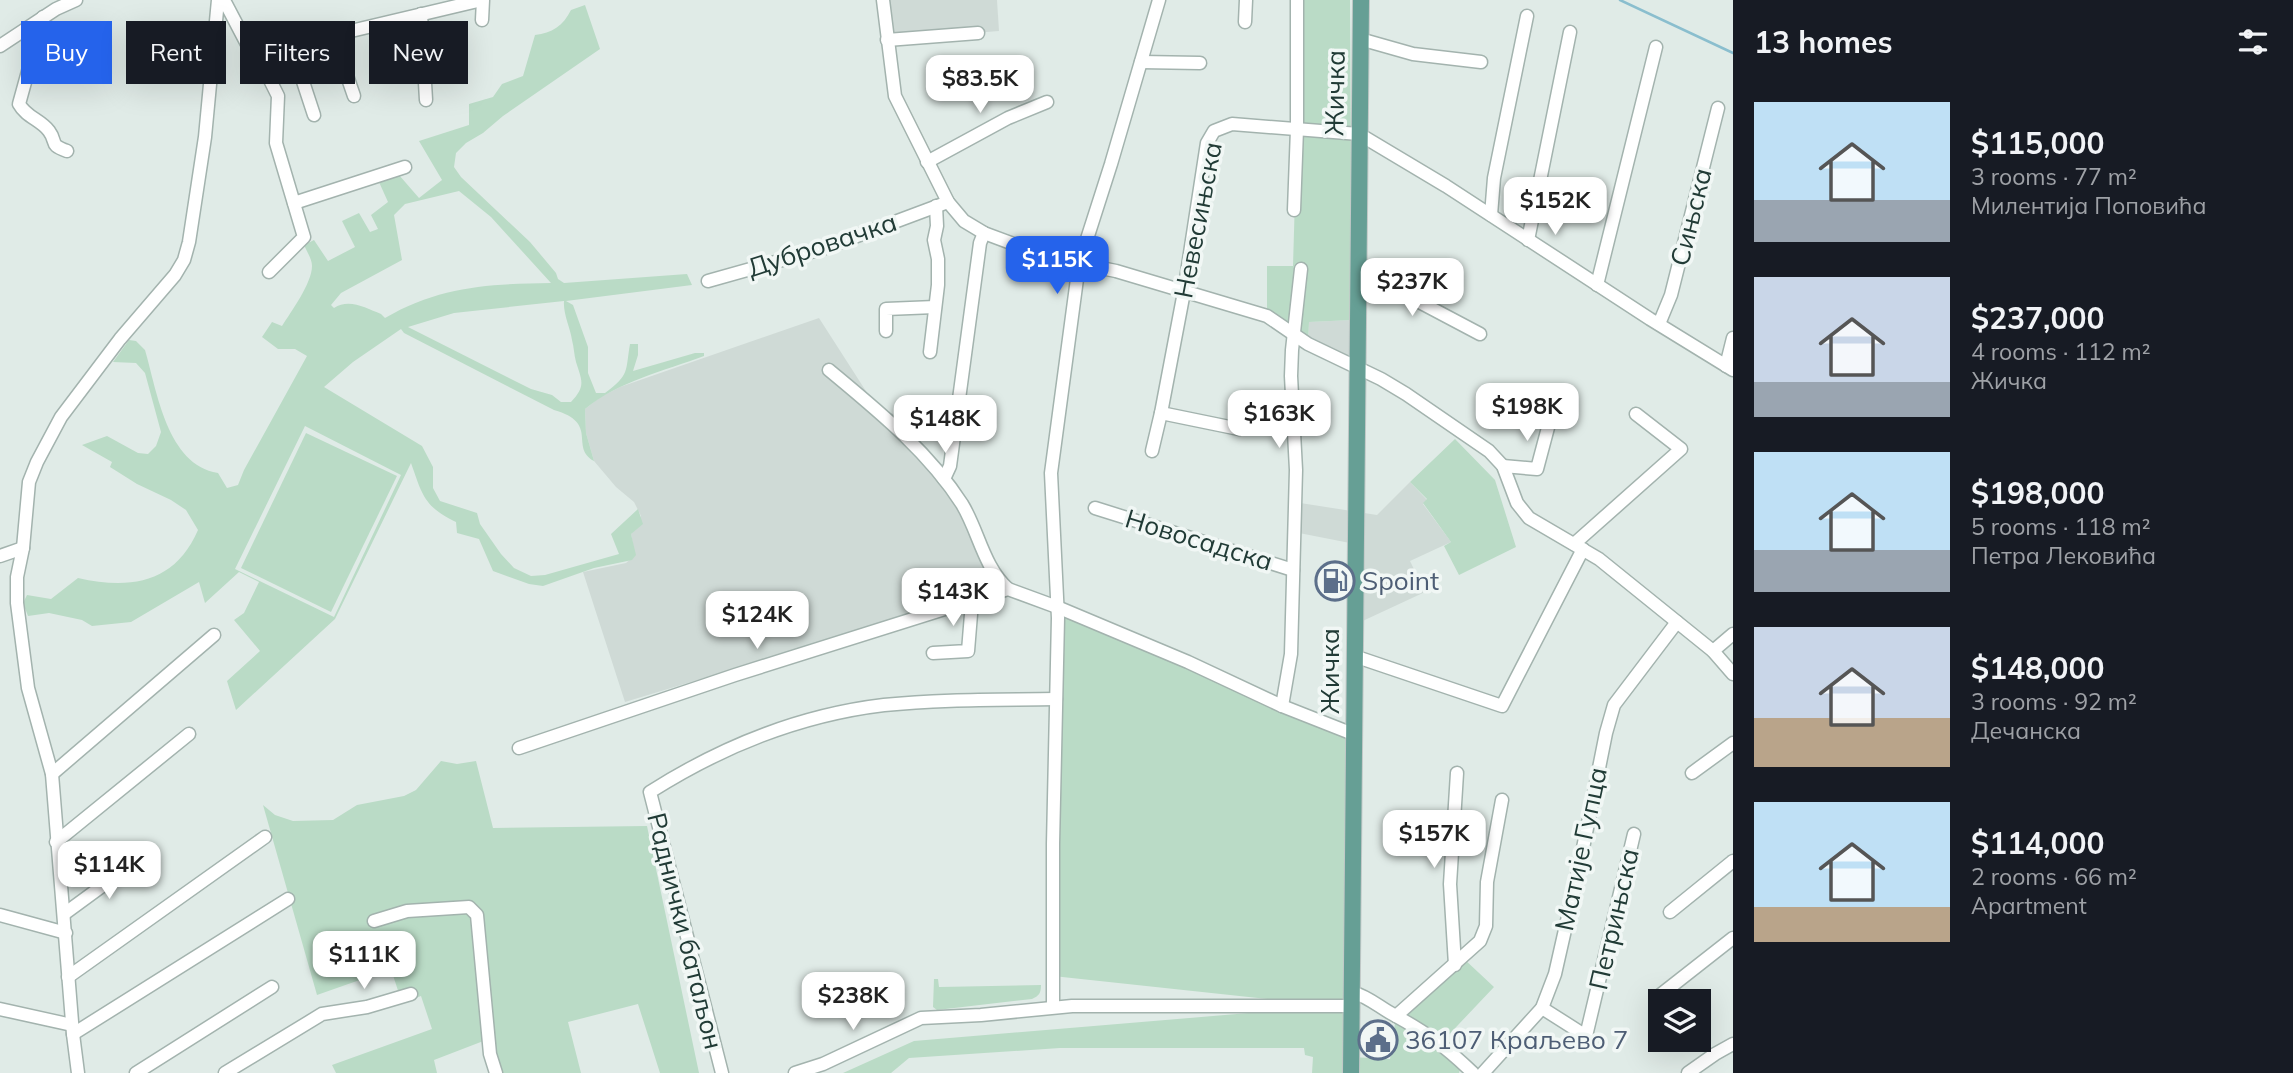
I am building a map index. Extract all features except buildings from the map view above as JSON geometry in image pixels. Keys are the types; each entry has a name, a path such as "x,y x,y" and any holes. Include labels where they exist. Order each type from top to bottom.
{"main road":[{"name":"Жичка","path":"1351,1073 1361,0"}],"street":[{"path":"67,151 53,143 49,130 22,111 19,104 43,17 52,4 76,0"},
{"path":"78,1073 72,1029 52,775 28,688 17,603 17,577 23,548 29,482 61,417 120,339 175,275 184,260 205,137 219,0 226,4 240,29"},
{"path":"355,30 483,0 481,20"},
{"path":"883,0 895,96 927,162 942,204 984,233 1051,258 1116,271 1267,316 1308,344 1381,379 1489,451 1503,466 1522,510 1539,525 1599,559 1713,651 1733,674"},
{"path":"1053,1007 1058,607 1051,473 1079,264 1159,0"},
{"path":"1245,22 1247,0"},
{"path":"1294,210 1297,0"},
{"path":"421,14 426,100"},
{"path":"1491,215 1494,178 1527,16"},
{"path":"0,46 43,17"},
{"path":"1528,240 1570,32"},
{"path":"887,40 978,33"},
{"path":"1360,39 1413,54 1480,62"},
{"path":"1597,285 1656,47"},
{"path":"1141,62 1200,63"},
{"path":"269,272 304,237 276,143 278,96 272,84"},
{"path":"304,84 314,115"},
{"path":"350,84 354,96"},
{"path":"927,162 1008,118 1047,102"},
{"name":"Сињска","path":"1659,324 1671,295 1718,108"},
{"name":"Невесињска","path":"1152,451 1184,292 1209,136 1214,131 1232,124 1360,134"},
{"path":"1360,134 1729,368 1733,338"},
{"path":"293,203 405,167"},
{"name":"Дубровачка","path":"708,281 825,248 942,204"},
{"name":"Дубровачка","path":"930,352 938,259 934,240 942,204"},
{"path":"944,479 950,466 978,257 984,233"},
{"path":"1293,570 1296,463 1291,376 1301,269"},
{"path":"1359,270 1480,334"},
{"path":"886,331 886,309 935,307"},
{"path":"829,370 893,424 944,479 963,506 995,575 1008,589 1058,607 1188,662 1282,706 1353,734"},
{"path":"1161,413 1239,429"},
{"path":"1354,656 1502,706 1578,546 1681,449 1636,414"},
{"path":"1503,466 1537,469 1550,420"},
{"name":"Новосадска","path":"1095,508 1293,570 1292,654 1282,706"},
{"path":"0,556 23,548"},
{"path":"519,748 735,675 1008,589"},
{"path":"933,653 968,650 972,602"},
{"name":"Матије Гупца","path":"1483,1073 1542,1008 1555,974 1605,733 1614,705 1677,622"},
{"path":"1713,651 1733,634"},
{"path":"52,775 214,635"},
{"name":"Раднички батаљон","path":"722,1073 650,792 681,772 739,744 786,726 830,715 883,705 1056,698"},
{"path":"56,842 189,734"},
{"path":"1692,774 1733,743"},
{"path":"1455,965 1450,884 1457,774"},
{"path":"1395,1016 1480,941 1486,926 1487,882 1502,800"},
{"name":"Петрињска","path":"1542,1008 1586,1036 1634,834"},
{"path":"68,977 265,837"},
{"path":"1670,912 1733,861"},
{"path":"64,914 135,862"},
{"path":"0,1009 72,1029 288,899"},
{"path":"374,921 407,911 469,907 474,911 477,915 490,1054 496,1073"},
{"path":"0,915 66,933"},
{"path":"1668,989 1733,938"},
{"path":"136,1073 272,987"},
{"path":"225,1073 323,1014 367,1007 411,994"},
{"path":"795,1073 823,1064 921,1018 1053,1007 1366,997 1426,1033 1473,1073"},
{"path":"1688,1073 1733,1044"}],"shaded area":[{"path":"882,0 997,0 999,31 887,40"},
{"path":"819,318 880,413 899,414 933,467 944,479 997,589 625,702 583,572 626,563 635,555 631,534 641,516 634,502 616,487 594,461 586,433 585,409 620,387"},
{"path":"1352,320 1352,366 1308,344 1309,322"},
{"path":"1410,482 1427,500 1423,504 1451,542 1410,561 1425,592 1354,625 1355,544 1294,532 1294,502 1377,515"}],"green space":[{"path":"1296,0 1350,0 1352,320 1309,322 1308,344 1267,316 1267,266 1293,266 1297,129"},
{"path":"585,5 600,49 466,143 456,153 454,167 461,177 530,242 564,283 687,274 692,285 566,301 573,305 588,347 588,373 596,393 605,393 623,377 630,344 638,344 633,371 695,353 704,353 704,356 627,384 585,409 586,433 594,461 584,449 580,428 568,415 404,333 401,329 353,362 324,387 422,446 433,467 433,488 440,501 477,513 480,524 514,568 531,576 545,575 619,554 611,534 638,509 643,524 631,534 636,555 632,560 594,568 543,586 529,584 493,571 479,539 457,533 456,522 431,505 418,483 411,463 335,619 236,710 227,681 260,651 234,620 244,613 259,582 239,572 205,603 199,582 131,622 92,626 82,620 49,613 28,616 23,603 27,595 51,599 78,578 97,582 133,582 164,572 177,562 198,530 186,510 137,484 110,467 112,462 82,445 107,436 138,453 148,454 156,446 161,432 145,373 136,363 113,362 129,340 136,341 145,350 167,424 187,456 201,467 218,473 227,488 238,485 307,356 295,349 278,349 262,337 272,322 282,326 305,289 312,266 304,245 314,240 328,261 355,247 342,221 359,213 370,232 378,229 371,215 388,202 379,182 399,175 419,198 442,180 419,141 469,125 469,104 493,97 502,84 523,76 535,35 556,28 571,10","holes":["459,191 491,217 551,283 507,284 445,293 405,307 385,318 358,305 346,304 334,308 331,305 341,293 402,260 394,215 405,204","564,301 581,379 579,392 571,402 561,402 552,395 531,389 408,327 454,313","305,426 401,475 334,617 235,569"]},
{"path":"306,433 397,476 331,612 241,568"},
{"path":"1455,439 1495,480 1516,547 1459,575 1444,546 1451,542 1423,503 1427,499 1410,482"},
{"path":"1057,607 1353,734 1351,1057 1390,1059 1396,1016 1463,958 1494,987 1441,1043 1462,1062 1459,1073 1312,1073 1313,1057 1305,1055 1304,1048 1060,1048 909,1058 891,1073 843,1073 914,1041 1333,1006 1053,976"},
{"path":"441,761 457,764 476,761 493,828 647,826 699,1073 660,1073 638,1004 568,1022 581,1073 496,1073 486,1040 434,1060 437,1073 336,1073 332,1065 432,1029 421,996 402,1003 391,969 317,995 263,805 275,815 293,821 333,820 357,805 404,796 416,790"},
{"path":"934,979 938,979 939,987 1041,985 1041,988 1039,994 1032,999 937,1010 933,1007"}],"waterway":[{"path":"1620,0 1733,53"}],"place":[{"name":"Spoint","path":"1335,581"},
{"name":"36107 Краљево 7","path":"1378,1040"}]}
